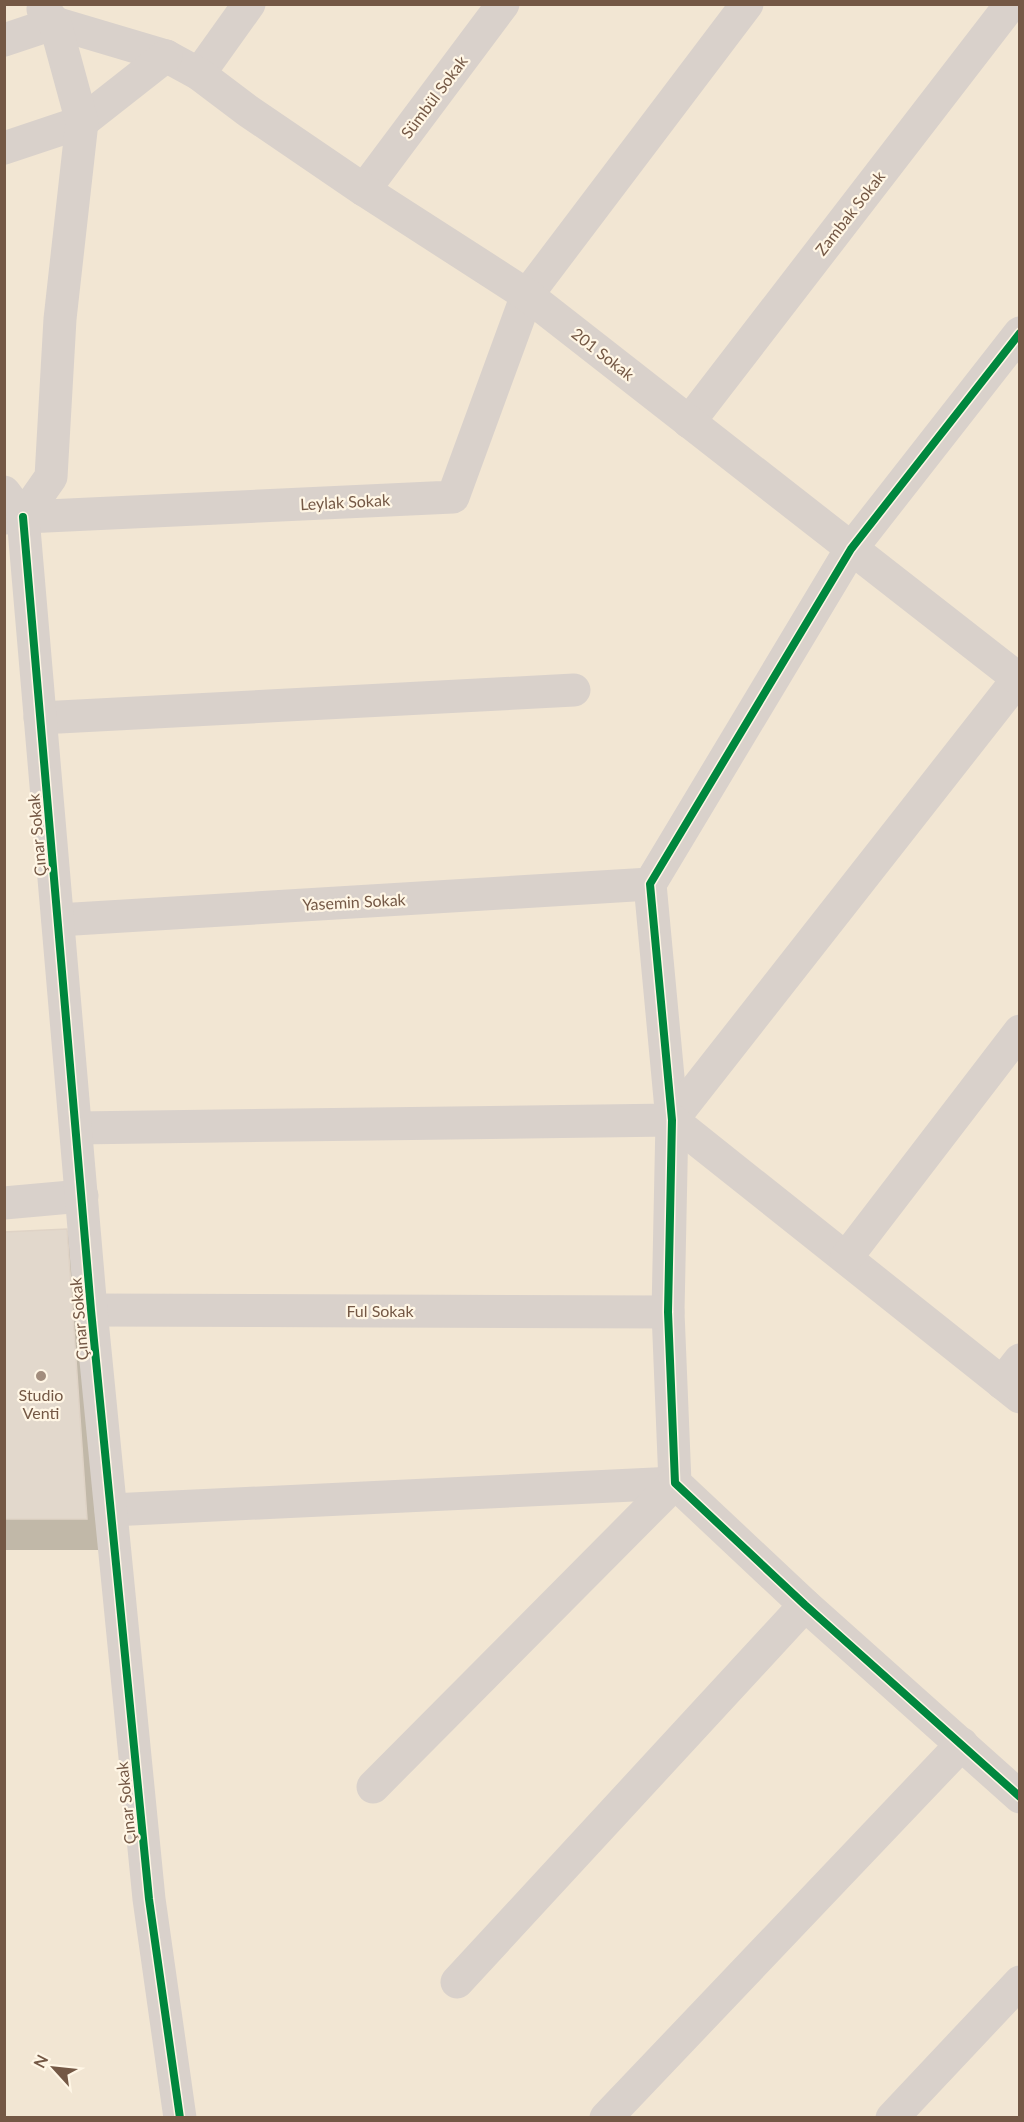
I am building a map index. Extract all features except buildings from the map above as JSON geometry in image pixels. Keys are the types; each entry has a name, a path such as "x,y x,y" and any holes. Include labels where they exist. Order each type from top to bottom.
{"street":[{"path":"198,74 249,4"},
{"name":"Sümbül Sokak","path":"364,190 503,4"},
{"path":"527,295 747,4"},
{"name":"Zambak Sokak","path":"689,422 1011,4"},
{"path":"4,40 47,14 82,122 60,319 51,477 11,509"},
{"name":"201 Sokak","path":"47,14 166,56 198,74 364,190 527,295 1019,680"},
{"path":"4,148 82,122 166,56"},
{"name":"Leylak Sokak","path":"11,509 453,497 527,295"},
{"path":"1020,333 851,549 650,884 672,1120 668,1312 675,1483 805,1605 1020,1797"},
{"name":"Çınar Sokak","path":"11,509 40,718 91,1310 149,1899 180,2118"},
{"path":"672,1120 1019,680"},
{"path":"40,718 574,690"},
{"name":"Yasemin Sokak","path":"58,920 650,884"},
{"path":"846,1258 1020,1031"},
{"path":"75,1128 672,1120 846,1258 1014,1380"},
{"path":"4,1203 82,1196"},
{"name":"Ful Sokak","path":"91,1310 668,1312"},
{"path":"111,1510 675,1483"},
{"path":"373,1787 675,1483"},
{"path":"457,1982 805,1605"},
{"path":"606,2118 962,1744"},
{"path":"892,2118 1020,1982"}],"shaded area":[{"path":"5,5 1019,5 1019,2117 5,2117"}],"cycle path":[{"path":"1020,333 851,549 650,884 672,1120 668,1312 675,1483 805,1605 1020,1797"},
{"path":"23,517 91,1310 149,1899 180,2118"}],"place":[{"name":"Studio Venti","path":"41,1376"}]}
